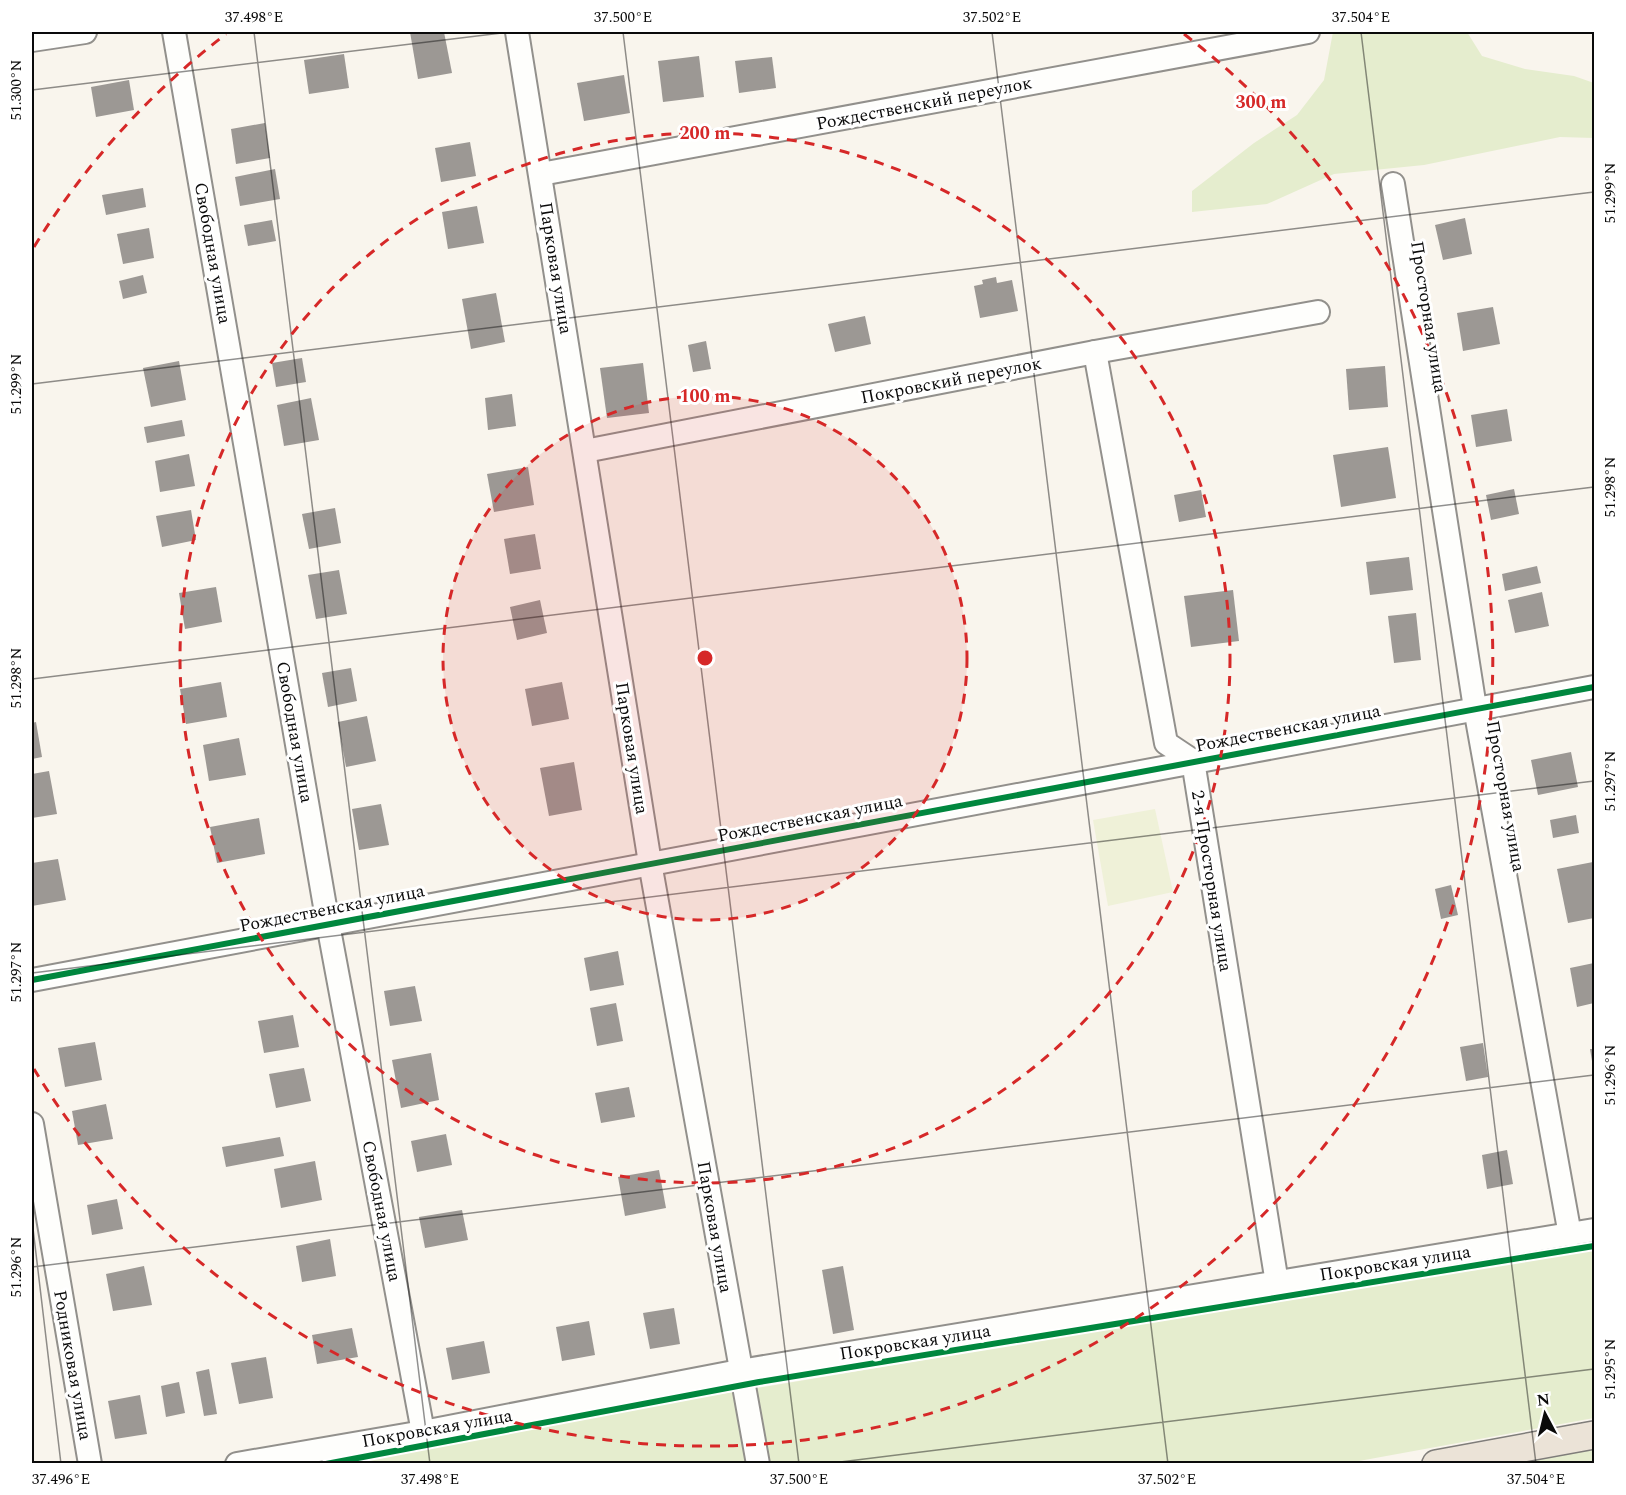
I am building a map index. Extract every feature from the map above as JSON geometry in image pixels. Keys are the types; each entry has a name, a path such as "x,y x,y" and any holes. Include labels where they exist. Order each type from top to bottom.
{"main road":[{"path":"1436,1464 1594,1435"}],"street":[{"path":"32,40 86,32"},
{"name":"Свободная улица","path":"174,32 328,924 423,1432"},
{"name":"Парковая улица","path":"517,32 650,863 758,1464"},
{"name":"Рождественский переулок","path":"541,174 1308,32"},
{"name":"Просторная улица","path":"1393,184 1475,708 1570,1234"},
{"name":"Покровский переулок","path":"585,451 1095,352 1318,312"},
{"path":"1095,352 1166,743 1193,761"},
{"name":"Рождественская улица","path":"32,980 1594,687"},
{"name":"2-я Просторная улица","path":"1193,761 1276,1283"},
{"name":"Родниковая улица","path":"32,1124 90,1464"},
{"name":"Покровская улица","path":"237,1464 423,1432 741,1370 1594,1230"}],"green space":[{"path":"1333,32 1467,32 1482,56 1525,69 1574,76 1594,83 1594,138 1560,137 1424,165 1334,174 1267,204 1192,212 1192,191 1254,143 1297,115 1324,80"},
{"path":"1155,809 1173,892 1108,906 1093,820"},
{"path":"1594,1247 1594,1418 1348,1463 306,1464"},
{"path":"1594,1447 1594,1463 1502,1463"}],"building":[{"path":"410,32 444,32 452,73 418,79"},
{"path":"344,54 349,88 309,94 304,60"},
{"path":"699,56 704,97 663,102 658,61"},
{"path":"772,57 776,88 739,93 735,61"},
{"path":"624,75 630,113 584,121 577,83"},
{"path":"129,80 134,110 96,117 91,87"},
{"path":"265,123 270,158 236,164 231,129"},
{"path":"470,142 476,176 441,182 435,148"},
{"path":"275,169 280,199 240,206 235,177"},
{"path":"143,188 146,207 106,215 102,195"},
{"path":"477,206 484,243 448,249 442,212"},
{"path":"1465,218 1472,254 1443,260 1435,225"},
{"path":"272,220 276,241 248,246 244,225"},
{"path":"149,228 154,258 123,264 117,234"},
{"path":"143,275 147,293 123,299 119,281"},
{"path":"996,277 997,283 1012,280 1018,311 980,318 974,286 983,284 982,280"},
{"path":"496,293 505,342 471,349 462,299"},
{"path":"1493,307 1500,344 1463,351 1457,313"},
{"path":"865,316 871,344 835,352 828,324"},
{"path":"706,341 711,369 693,372 688,345"},
{"path":"302,358 306,382 276,387 272,363"},
{"path":"179,361 186,400 151,407 143,368"},
{"path":"643,363 649,413 607,418 600,368"},
{"path":"1385,366 1388,407 1349,410 1346,369"},
{"path":"512,394 516,426 488,430 485,398"},
{"path":"311,398 319,440 284,446 277,405"},
{"path":"1507,409 1512,441 1476,447 1471,415"},
{"path":"182,420 185,436 147,443 144,427"},
{"path":"1388,447 1396,498 1341,507 1333,455"},
{"path":"189,454 195,486 160,492 155,461"},
{"path":"528,467 534,505 494,512 487,474"},
{"path":"1514,489 1519,514 1491,520 1486,495"},
{"path":"1201,490 1206,517 1179,522 1174,495"},
{"path":"335,508 341,543 309,549 302,514"},
{"path":"191,510 196,540 162,547 156,516"},
{"path":"535,534 541,569 510,574 504,539"},
{"path":"1409,557 1413,590 1370,595 1366,562"},
{"path":"1537,566 1541,583 1505,591 1502,574"},
{"path":"339,570 347,614 316,619 308,575"},
{"path":"216,587 222,622 185,629 179,593"},
{"path":"1233,590 1239,641 1191,647 1184,596"},
{"path":"1542,592 1549,626 1515,633 1508,600"},
{"path":"540,600 547,633 517,640 510,607"},
{"path":"1416,613 1421,660 1394,663 1388,616"},
{"path":"351,668 357,701 328,707 322,673"},
{"path":"221,682 227,717 186,724 180,689"},
{"path":"562,682 569,719 532,726 525,689"},
{"path":"367,716 376,761 346,767 338,722"},
{"path":"36,722 42,757 32,759 32,723"},
{"path":"239,738 246,775 209,781 203,745"},
{"path":"1571,752 1578,787 1538,795 1531,760"},
{"path":"574,762 582,810 549,816 540,768"},
{"path":"49,771 57,814 32,818 32,774"},
{"path":"381,804 389,845 359,850 352,809"},
{"path":"1576,815 1579,833 1553,838 1550,820"},
{"path":"259,818 265,854 217,863 210,827"},
{"path":"58,859 66,900 32,906 32,863"},
{"path":"1593,862 1594,918 1568,923 1557,869"},
{"path":"1451,885 1458,915 1441,919 1435,889"},
{"path":"618,951 624,985 590,991 584,958"},
{"path":"1594,963 1594,1003 1577,1007 1570,968"},
{"path":"415,986 422,1021 390,1026 384,991"},
{"path":"616,1003 623,1041 597,1046 590,1008"},
{"path":"293,1015 299,1047 264,1053 258,1021"},
{"path":"95,1042 102,1080 65,1087 58,1048"},
{"path":"1483,1043 1488,1077 1466,1081 1460,1047"},
{"path":"1590,1049 1594,1049 1594,1067 1593,1067"},
{"path":"431,1053 439,1100 401,1108 392,1060"},
{"path":"304,1068 311,1101 276,1108 269,1074"},
{"path":"629,1087 635,1117 601,1123 595,1093"},
{"path":"106,1104 113,1139 78,1145 72,1111"},
{"path":"446,1134 452,1165 417,1172 411,1141"},
{"path":"280,1137 284,1156 226,1167 222,1147"},
{"path":"1507,1150 1513,1184 1487,1189 1482,1155"},
{"path":"315,1161 322,1200 281,1208 274,1169"},
{"path":"659,1170 666,1208 625,1216 618,1177"},
{"path":"117,1199 123,1229 92,1235 87,1205"},
{"path":"462,1210 468,1240 425,1248 419,1217"},
{"path":"330,1239 336,1276 302,1282 296,1246"},
{"path":"144,1266 152,1305 113,1311 106,1274"},
{"path":"843,1266 854,1330 833,1334 822,1270"},
{"path":"674,1308 680,1344 650,1349 643,1313"},
{"path":"589,1321 595,1355 562,1361 556,1327"},
{"path":"352,1328 358,1357 317,1364 312,1335"},
{"path":"484,1341 490,1373 452,1380 446,1348"},
{"path":"266,1357 273,1398 239,1404 231,1363"},
{"path":"209,1369 217,1414 204,1416 196,1372"},
{"path":"179,1382 185,1413 166,1417 161,1386"},
{"path":"140,1395 147,1434 115,1439 108,1401"}],"cycle path":[{"path":"32,980 1594,687"},
{"path":"326,1464 759,1382 1594,1246"}]}
